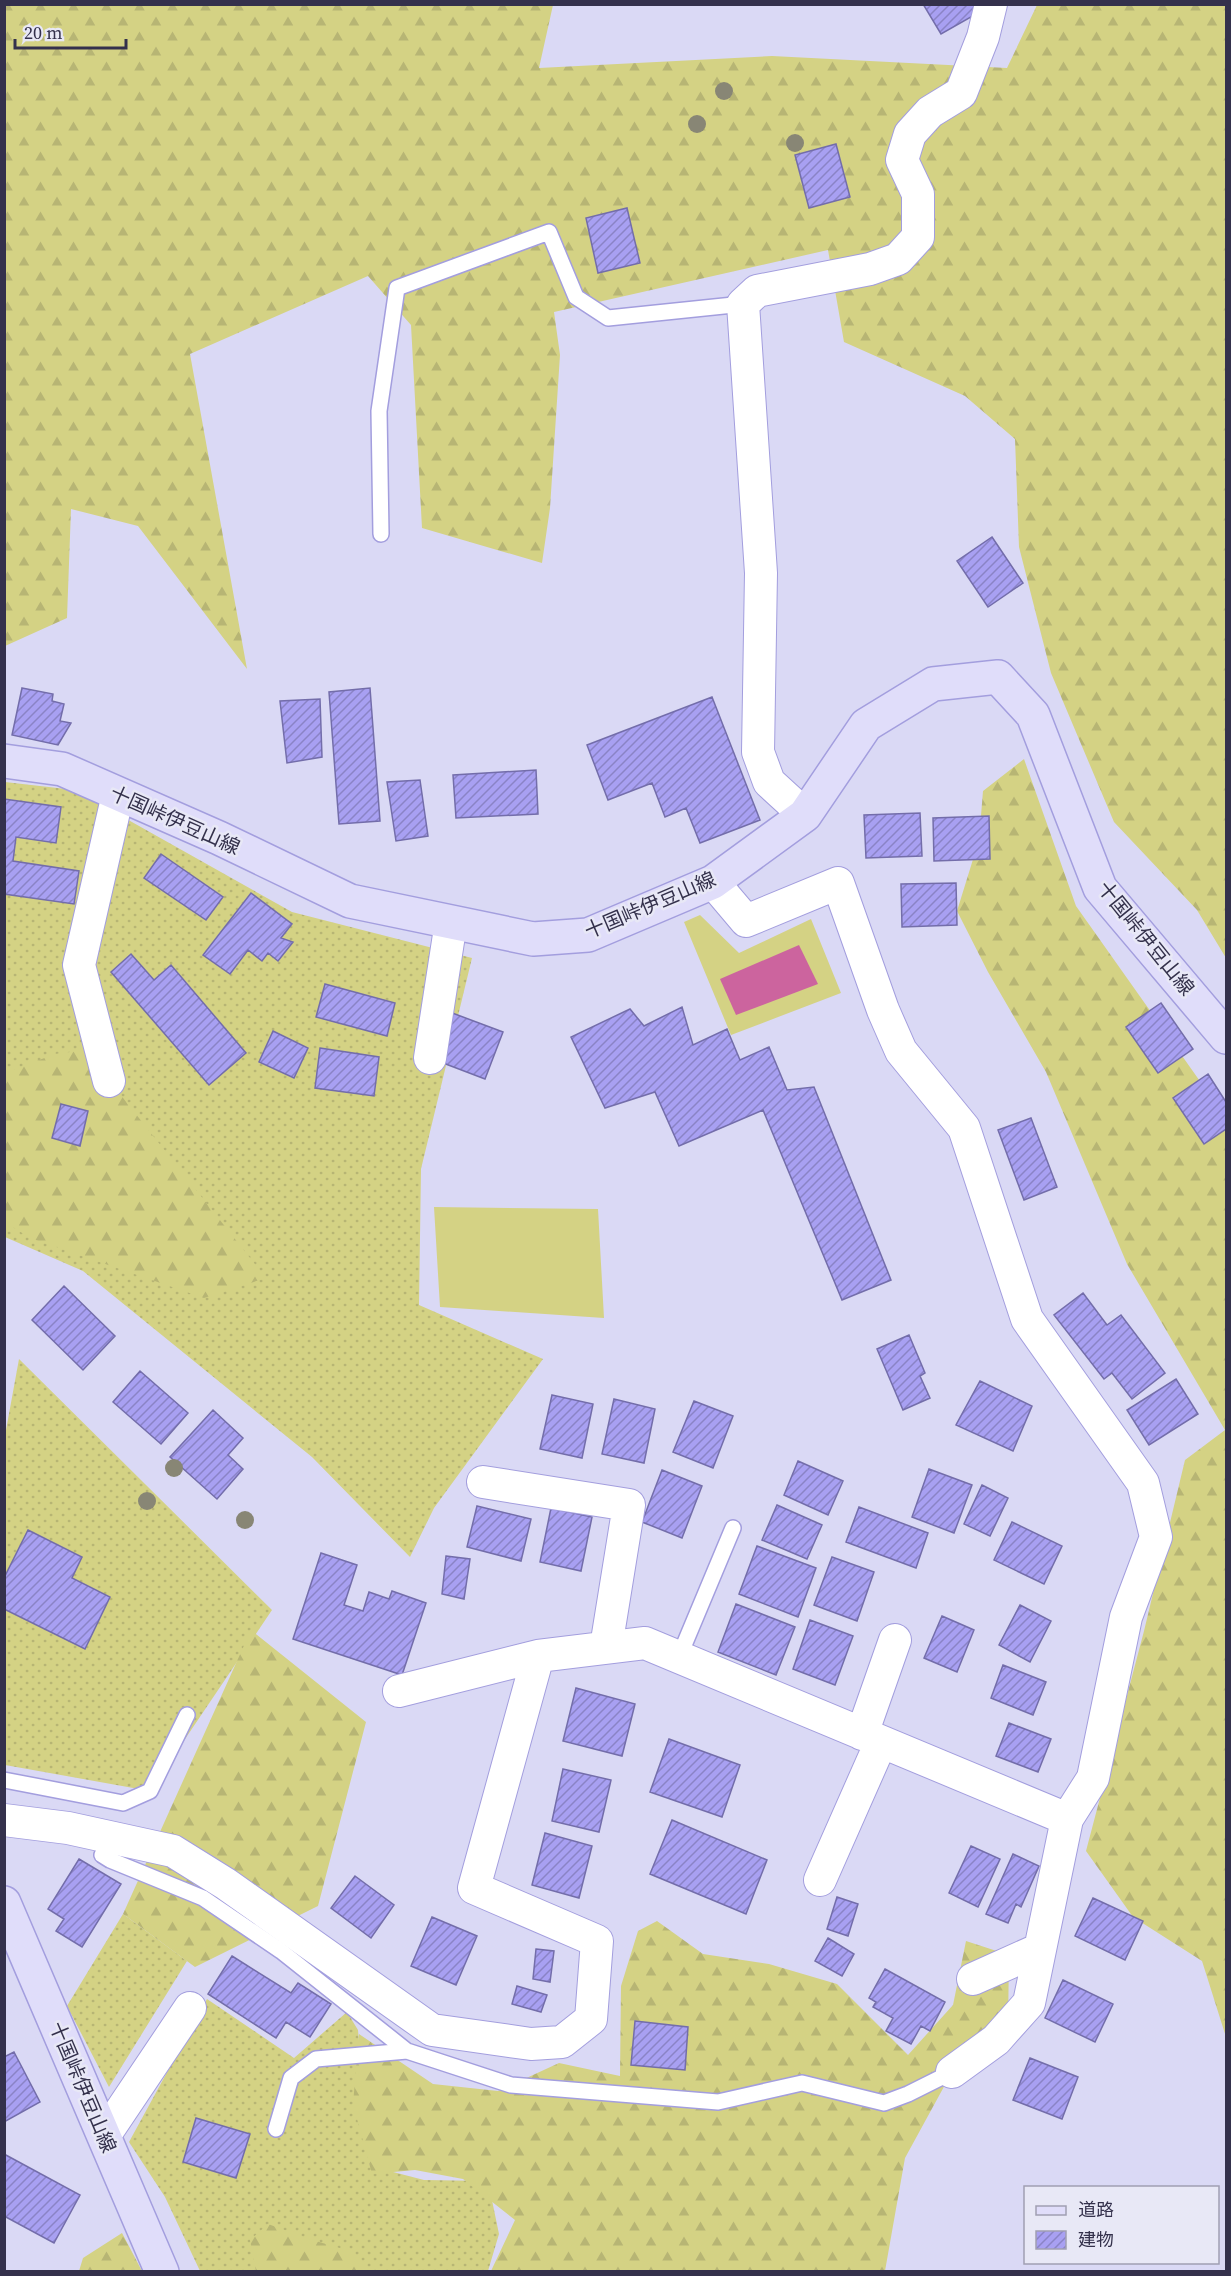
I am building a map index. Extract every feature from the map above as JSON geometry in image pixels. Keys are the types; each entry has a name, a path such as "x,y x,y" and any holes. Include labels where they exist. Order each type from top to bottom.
{"main road":[{"name":"十国峠伊豆山線","path":"4,761 62,770 219,838 350,901 533,939 588,935 713,882 805,815 866,725 933,684 998,677 1033,715 1100,888 1227,1036"},
{"name":"十国峠伊豆山線","path":"4,1903 162,2271"}],"street":[{"path":"805,815 769,782 758,752 761,573 743,304 757,291 870,268 898,259 918,237 918,194 903,159 910,134 930,112 961,93 983,37 991,4"},
{"path":"109,1081 79,965 118,794"},
{"path":"713,882 746,921 838,883 883,1010 901,1051 964,1128 1027,1319 1143,1483 1156,1538 1126,1617 1093,1778 1067,1819 1029,2003 996,2040 952,2072"},
{"path":"430,1058 451,922"},
{"path":"483,1482 629,1505 606,1647"},
{"path":"820,1880 871,1738 896,1640"},
{"path":"399,1691 538,1656 645,1643 1067,1819"},
{"path":"4,1820 68,1828 173,1851 226,1884 432,2030 531,2044 562,2042 591,2019 597,1941 474,1888 538,1656"},
{"path":"973,1979 1040,1949"},
{"path":"104,2136 190,2008"}],"lane":[{"path":"381,534 379,411 397,288 549,232 576,297 608,318 743,304"},
{"path":"679,1657 733,1528"},
{"path":"4,1780 123,1803 150,1791 187,1715"},
{"path":"111,1838 102,1855 203,1898 281,1951 407,2052 511,2085 718,2102 802,2082 884,2103 952,2072"},
{"path":"276,2129 291,2078 316,2059 407,2052"}],"green space":[{"path":"4,5 553,5 539,68 772,56 1007,68 1037,5 1226,5 1226,958 1197,910 1114,822 1051,673 1019,547 1015,439 965,396 844,342 828,250 554,312 560,355 550,508 542,563 422,528 411,325 368,276 190,354 247,669 138,526 71,509 67,618 5,646"},
{"path":"1024,759 1076,906 1226,1118 1226,2037 1202,1961 1133,1917 1086,1851 1144,1631 1185,1460 1225,1430 1127,1264 1046,1072 988,972 957,911 979,840 983,791"},
{"path":"5,782 75,790 292,912 472,958 421,1169 419,1305 543,1359 434,1508 410,1557 312,1457 83,1271 5,1237"},
{"path":"700,915 739,953 811,919 841,993 731,1035 684,922"},
{"path":"85,1050 266,1278 204,1298 30,1238 5,1222 5,1073 55,1054"},
{"path":"434,1207 598,1209 604,1318 440,1307"},
{"path":"19,1359 272,1610 150,1791 5,1765 4,1441"},
{"path":"251,1630 366,1722 318,1906 195,1967 123,1914"},
{"path":"123,1914 187,1961 109,2087 67,2006"},
{"path":"657,1921 703,1954 769,1964 837,1984 908,2055 953,2005 966,1941 1009,1955 1008,2027 952,2072 905,2158 885,2271 491,2271 515,2220 463,2179 415,2170 372,2174 353,2104 359,2034 433,2084 498,2091 559,2063 620,2076 621,1986 638,1931"},
{"path":"207,1999 294,2058 347,2012 358,2030 370,2166 424,2180 488,2181 499,2234 488,2271 200,2271 165,2197 129,2142"},
{"path":"268,2224 353,2252 369,2271 256,2271 250,2240"},
{"path":"122,2233 142,2271 79,2271 83,2258"}],"shaded area":[{"path":"799,945 818,984 736,1015 720,979"}],"building":[{"path":"923,4 973,4 978,13 941,34"},
{"path":"836,144 850,197 809,208 795,155"},
{"path":"627,208 640,263 598,273 586,218"},
{"path":"992,537 1023,583 988,607 957,561"},
{"path":"22,688 53,694 52,701 64,704 60,721 71,723 58,745 12,735"},
{"path":"370,688 380,821 339,824 329,692"},
{"path":"712,697 760,820 700,843 686,808 665,817 652,783 608,800 587,745"},
{"path":"320,699 322,757 287,763 280,701"},
{"path":"536,770 538,814 456,818 453,775"},
{"path":"420,780 428,836 396,841 387,782"},
{"path":"4,799 61,807 56,843 16,837 13,861 79,871 74,904 4,894"},
{"path":"920,813 922,856 866,858 864,815"},
{"path":"989,816 990,859 934,861 933,818"},
{"path":"161,854 223,897 206,920 144,878"},
{"path":"956,883 957,925 902,927 901,884"},
{"path":"251,893 292,924 281,938 293,942 278,961 268,953 262,961 248,950 230,974 203,955"},
{"path":"131,954 154,980 171,965 246,1053 209,1085 111,972"},
{"path":"325,984 395,1003 387,1036 316,1017"},
{"path":"1161,1003 1193,1049 1158,1073 1126,1027"},
{"path":"682,1007 693,1045 727,1029 740,1060 769,1047 787,1090 814,1087 891,1280 842,1300 763,1110 679,1146 655,1092 605,1108 571,1037 630,1009 644,1026"},
{"path":"447,1011 503,1032 485,1079 430,1058"},
{"path":"273,1031 308,1048 294,1078 259,1062"},
{"path":"320,1048 379,1057 374,1096 315,1088"},
{"path":"1208,1074 1226,1102 1226,1129 1204,1144 1173,1098"},
{"path":"61,1104 88,1111 80,1146 52,1138"},
{"path":"1031,1118 1057,1187 1024,1200 998,1130"},
{"path":"64,1286 115,1336 83,1370 32,1320"},
{"path":"1083,1293 1107,1325 1121,1315 1165,1373 1132,1399 1112,1373 1104,1379 1054,1315"},
{"path":"909,1335 925,1373 920,1376 930,1398 903,1410 877,1349"},
{"path":"140,1371 188,1413 161,1444 113,1402"},
{"path":"1176,1379 1198,1414 1149,1445 1127,1410"},
{"path":"980,1381 1032,1406 1013,1451 956,1425"},
{"path":"552,1395 593,1404 582,1458 540,1449"},
{"path":"614,1399 655,1409 644,1463 602,1454"},
{"path":"694,1401 733,1416 713,1468 673,1452"},
{"path":"213,1410 243,1438 228,1455 243,1469 217,1499 170,1457"},
{"path":"798,1461 843,1481 828,1515 784,1495"},
{"path":"929,1469 972,1485 954,1533 912,1517"},
{"path":"662,1470 702,1486 682,1538 642,1522"},
{"path":"982,1485 1008,1498 990,1536 964,1524"},
{"path":"777,1505 822,1525 807,1559 762,1540"},
{"path":"477,1506 531,1519 521,1561 467,1547"},
{"path":"859,1507 928,1533 916,1568 846,1542"},
{"path":"551,1508 592,1517 581,1571 540,1562"},
{"path":"1012,1522 1062,1546 1044,1584 994,1560"},
{"path":"28,1530 82,1557 72,1578 110,1597 85,1649 4,1609 4,1578"},
{"path":"757,1546 816,1568 798,1617 739,1594"},
{"path":"321,1553 357,1565 344,1605 363,1611 369,1592 389,1599 392,1591 426,1603 402,1675 293,1639"},
{"path":"446,1556 470,1559 464,1599 442,1594"},
{"path":"832,1557 874,1572 857,1621 814,1605"},
{"path":"736,1604 795,1627 776,1675 718,1652"},
{"path":"1020,1605 1051,1621 1030,1662 999,1645"},
{"path":"942,1616 974,1630 957,1672 924,1658"},
{"path":"810,1620 853,1636 835,1685 793,1669"},
{"path":"1003,1665 1046,1682 1033,1715 991,1698"},
{"path":"576,1688 635,1704 622,1756 563,1741"},
{"path":"1009,1723 1051,1739 1038,1772 996,1756"},
{"path":"669,1739 740,1765 722,1817 650,1792"},
{"path":"563,1769 611,1780 599,1832 552,1821"},
{"path":"672,1820 767,1860 746,1914 650,1874"},
{"path":"545,1833 592,1846 579,1898 532,1885"},
{"path":"971,1846 1000,1859 978,1907 949,1893"},
{"path":"1013,1854 1039,1866 1021,1907 1016,1904 1008,1923 986,1914"},
{"path":"79,1859 121,1884 82,1947 56,1931 64,1919 48,1909"},
{"path":"355,1876 394,1905 371,1938 331,1908"},
{"path":"837,1897 858,1904 848,1936 827,1929"},
{"path":"1093,1898 1143,1921 1125,1960 1075,1936"},
{"path":"432,1917 477,1936 456,1985 411,1966"},
{"path":"828,1938 854,1954 842,1976 815,1961"},
{"path":"536,1949 554,1951 550,1982 533,1979"},
{"path":"232,1956 291,1993 298,1983 331,2004 310,2037 286,2022 276,2038 208,1994"},
{"path":"885,1969 945,2002 930,2031 921,2026 911,2044 886,2031 893,2018 873,2007 876,2002 869,1998"},
{"path":"1063,1980 1113,2004 1095,2042 1045,2018"},
{"path":"517,1986 547,1995 541,2012 512,2004"},
{"path":"635,2021 688,2027 685,2070 631,2065"},
{"path":"14,2052 40,2102 4,2122 4,2057"},
{"path":"1030,2058 1078,2077 1062,2119 1013,2100"},
{"path":"196,2118 250,2134 236,2178 183,2162"},
{"path":"4,2154 80,2195 54,2243 4,2216"}]}
